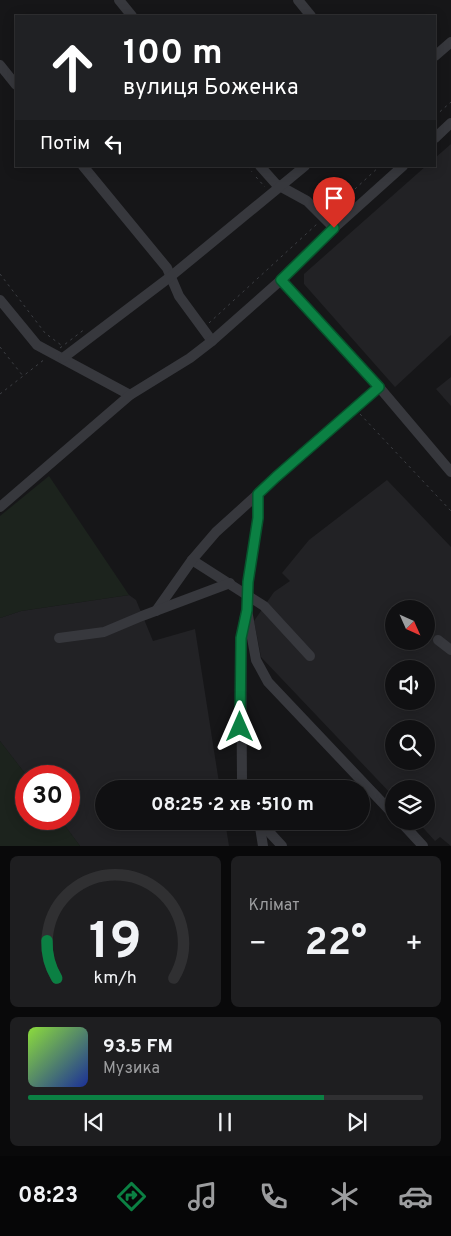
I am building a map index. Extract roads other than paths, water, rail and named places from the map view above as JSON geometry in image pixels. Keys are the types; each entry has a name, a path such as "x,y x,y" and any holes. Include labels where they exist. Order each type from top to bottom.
{"street":[{"path":"119,0 131,15"},
{"path":"298,0 310,15"},
{"path":"436,55 451,42"},
{"path":"0,65 15,84"},
{"path":"437,133 451,123"},
{"path":"84,167 167,268 179,296 212,341"},
{"path":"261,167 280,187 307,201 334,228"},
{"path":"62,358 171,280 304,167"},
{"path":"1,503 130,395 190,358 212,341 281,280 334,228 402,167"},
{"path":"281,280 379,387 451,472"},
{"path":"0,300 37,344 130,395"},
{"path":"156,611 192,560 216,532 379,387"},
{"path":"258,494 258,518 247,595 247,610 256,660 268,682 385,806"},
{"path":"192,560 264,606 310,656"},
{"path":"59,638 104,632 230,584"},
{"path":"242,780 241,638 247,610"},
{"path":"438,640 451,650"},
{"path":"260,830 263,846"},
{"path":"267,830 282,846"},
{"path":"408,830 423,846"}]}
